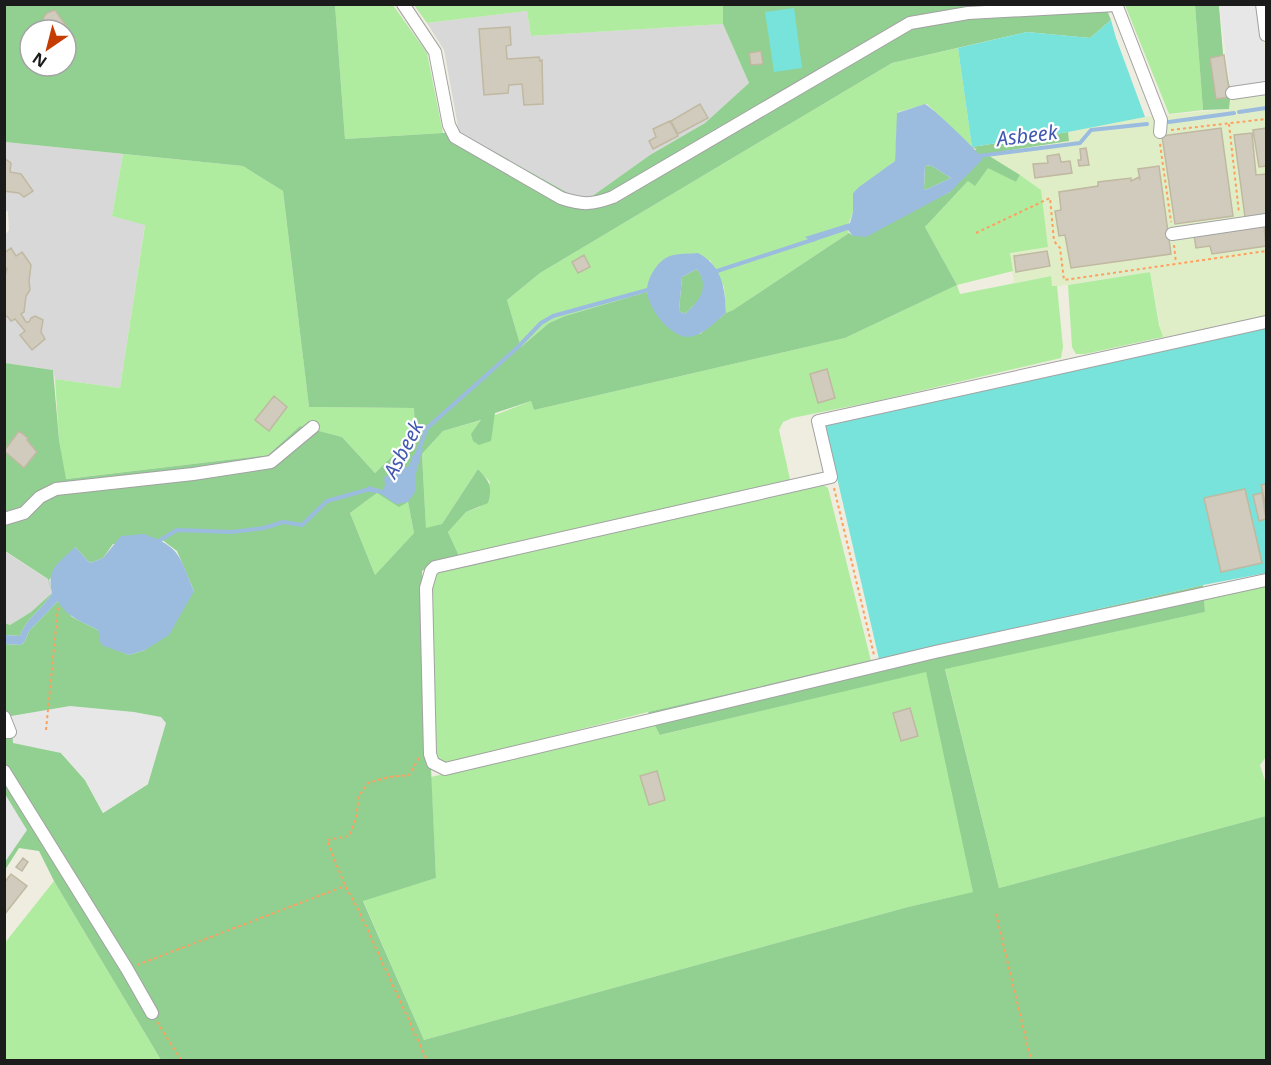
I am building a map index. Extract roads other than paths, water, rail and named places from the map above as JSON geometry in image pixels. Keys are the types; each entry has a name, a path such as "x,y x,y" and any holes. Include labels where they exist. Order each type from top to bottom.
{"street":[{"path":"403,4 435,52 449,124 455,137 561,198 579,204 596,204 613,198 910,23 968,9 1116,5 1161,120 1160,132"},
{"path":"1262,4 1266,35"},
{"path":"1232,93 1266,88"},
{"path":"1172,234 1266,220"},
{"path":"1266,322 818,421 831,477 435,567 431,571 426,588 430,754 433,763 445,769 877,666 1266,580"},
{"path":"4,519 24,513 40,497 56,489 193,474 271,462 313,427"},
{"path":"4,717 10,732 4,732"},
{"path":"4,771 152,1013"}],"waterway":[{"name":"Asbeek","path":"1239,112 1266,108"},
{"name":"Asbeek","path":"1169,122 1234,113"},
{"name":"Asbeek","path":"978,156 1080,143 1091,130 1147,124"},
{"name":"Asbeek","path":"714,272 815,239"},
{"name":"Asbeek","path":"417,454 427,428 518,347 541,323 553,316 651,289"},
{"name":"Asbeek","path":"157,542 177,530 232,532 264,528 283,522 302,525 327,501 370,489"}]}
